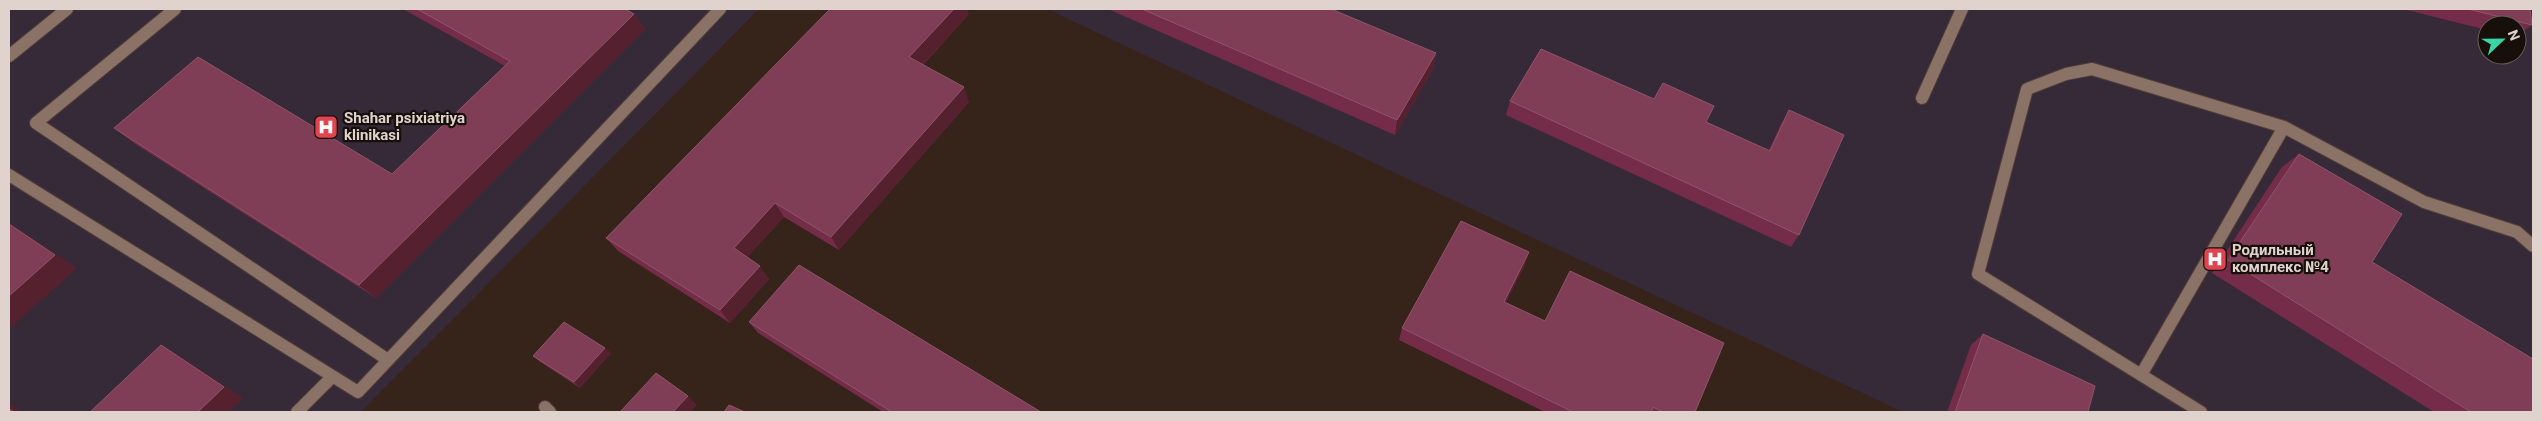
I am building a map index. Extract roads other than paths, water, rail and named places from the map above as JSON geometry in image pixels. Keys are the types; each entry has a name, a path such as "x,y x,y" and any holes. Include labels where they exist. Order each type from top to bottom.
{"lane":[{"path":"9,56 67,9"},
{"path":"175,9 36,123 388,360"},
{"path":"9,175 358,392 720,9"},
{"path":"1922,98 1962,9"},
{"path":"2201,412 1978,274 2027,89 2066,74 2092,69 2284,127 2424,202 2517,232 2533,246"},
{"path":"2142,376 2284,127"},
{"path":"297,412 332,377"}],"place":[{"name":"Shahar psixiatriya klinikasi","path":"326,127"},
{"name":"Родильный комплекс №4","path":"2215,259"}]}
